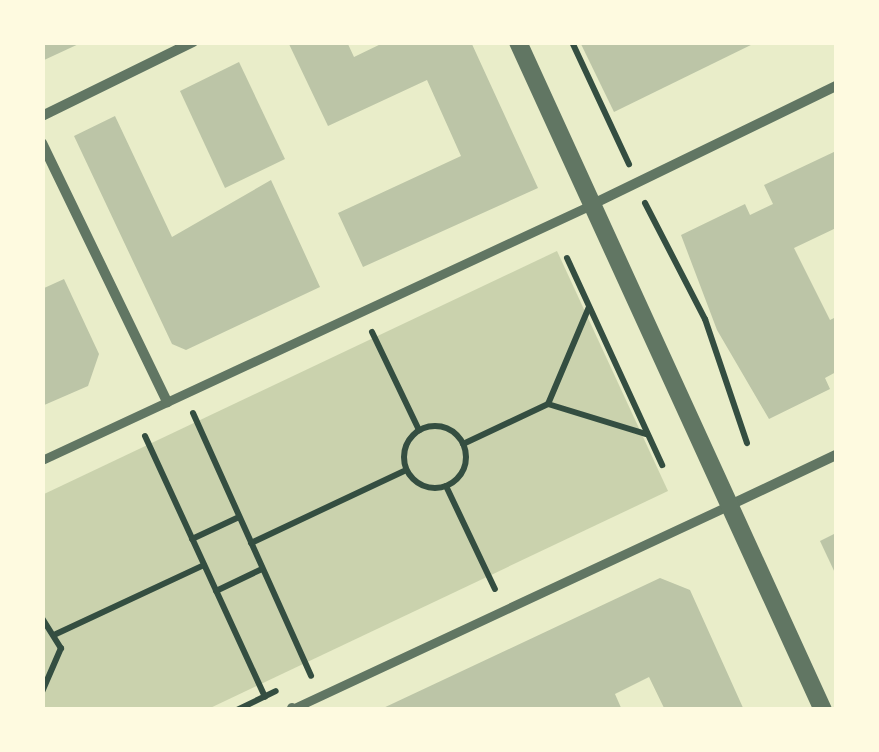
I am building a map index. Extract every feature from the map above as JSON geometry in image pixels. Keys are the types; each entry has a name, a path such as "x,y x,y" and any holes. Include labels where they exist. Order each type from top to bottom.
{"street":[{"path":"42,116 194,42"},
{"path":"518,42 823,710"},
{"path":"42,460 638,183 836,86"},
{"path":"42,143 167,402"},
{"path":"292,709 836,455"}],"path":[{"path":"572,42 638,183 666,257 705,319 747,443"},
{"path":"567,258 662,465"},
{"path":"463,444 548,404 589,306"},
{"path":"362,311 419,430"},
{"path":"184,394 321,695"},
{"path":"548,404 646,434"},
{"path":"136,416 271,710"},
{"path":"439,426 463,444 466,464 446,486 427,488 406,470 404,452 419,430 439,426"},
{"path":"251,543 406,470"},
{"path":"446,486 504,610"},
{"path":"192,539 239,517"},
{"path":"56,634 204,564"},
{"path":"216,591 262,569"},
{"path":"42,618 56,634 61,663 42,692"}],"green space":[{"path":"557,251 668,491 206,710 43,709 42,495"}],"building":[{"path":"42,42 83,42 42,61"},
{"path":"288,42 347,42 354,57 385,42 471,42 538,188 363,267 338,213 461,156 427,80 328,126"},
{"path":"580,42 757,42 614,112"},
{"path":"239,62 285,159 225,188 180,91"},
{"path":"115,116 172,237 271,180 320,287 186,350 172,344 74,136"},
{"path":"836,151 836,228 794,248 830,320 836,317 836,372 825,378 830,389 769,419 717,330 681,235 745,204 750,215 773,204 764,185"},
{"path":"64,279 99,354 88,386 42,406 42,289"},
{"path":"836,533 836,575 820,541"},
{"path":"660,578 690,590 744,710 665,710 649,677 615,694 622,710 379,710"}]}
